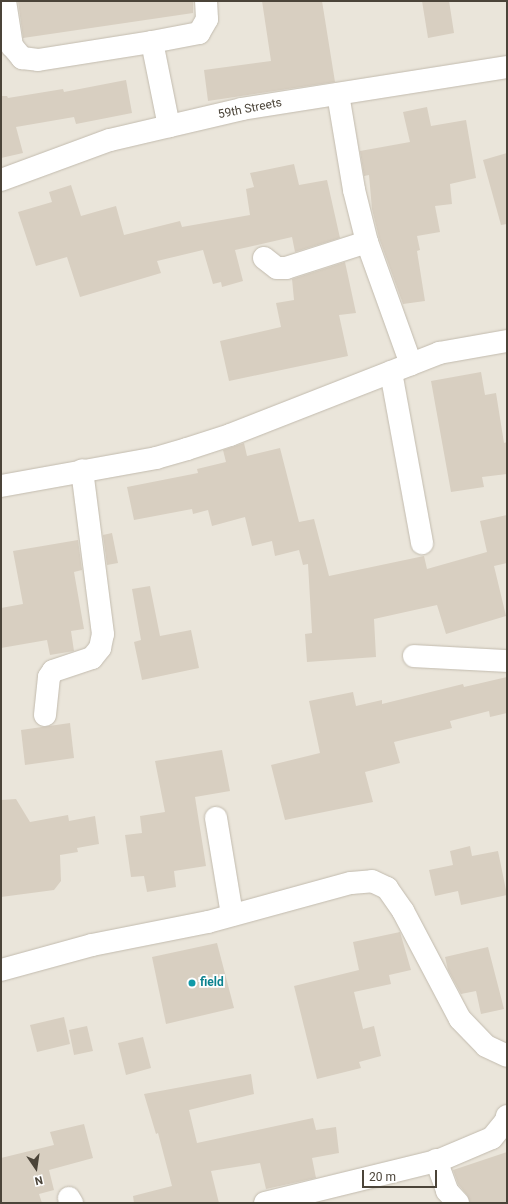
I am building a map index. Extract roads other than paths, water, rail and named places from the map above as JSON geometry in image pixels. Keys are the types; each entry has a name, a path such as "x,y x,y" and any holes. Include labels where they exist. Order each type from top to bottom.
{"street":[{"path":"5,1 12,46 22,58 38,60 199,33 207,19 206,1"},
{"path":"152,42 169,126"},
{"name":"59th Streets","path":"1,180 110,140 242,108 507,67"},
{"path":"338,94 354,190 367,242 411,364"},
{"path":"264,258 278,268 286,268 367,242"},
{"path":"1,486 82,470 156,458 230,435 411,364 465,347 507,341"},
{"path":"391,372 422,543"},
{"path":"45,715 49,677 53,671 92,658 100,648 103,634 82,470"},
{"path":"414,656 507,661"},
{"path":"216,818 232,915"},
{"path":"1,970 92,945 232,915 352,882 372,881 387,888 403,911 460,1019 486,1046 507,1056"},
{"path":"265,1203 436,1160 492,1138 506,1121 507,1116"},
{"path":"436,1160 447,1191 458,1203"}],"place":[{"name":"field","path":"192,983"}]}
